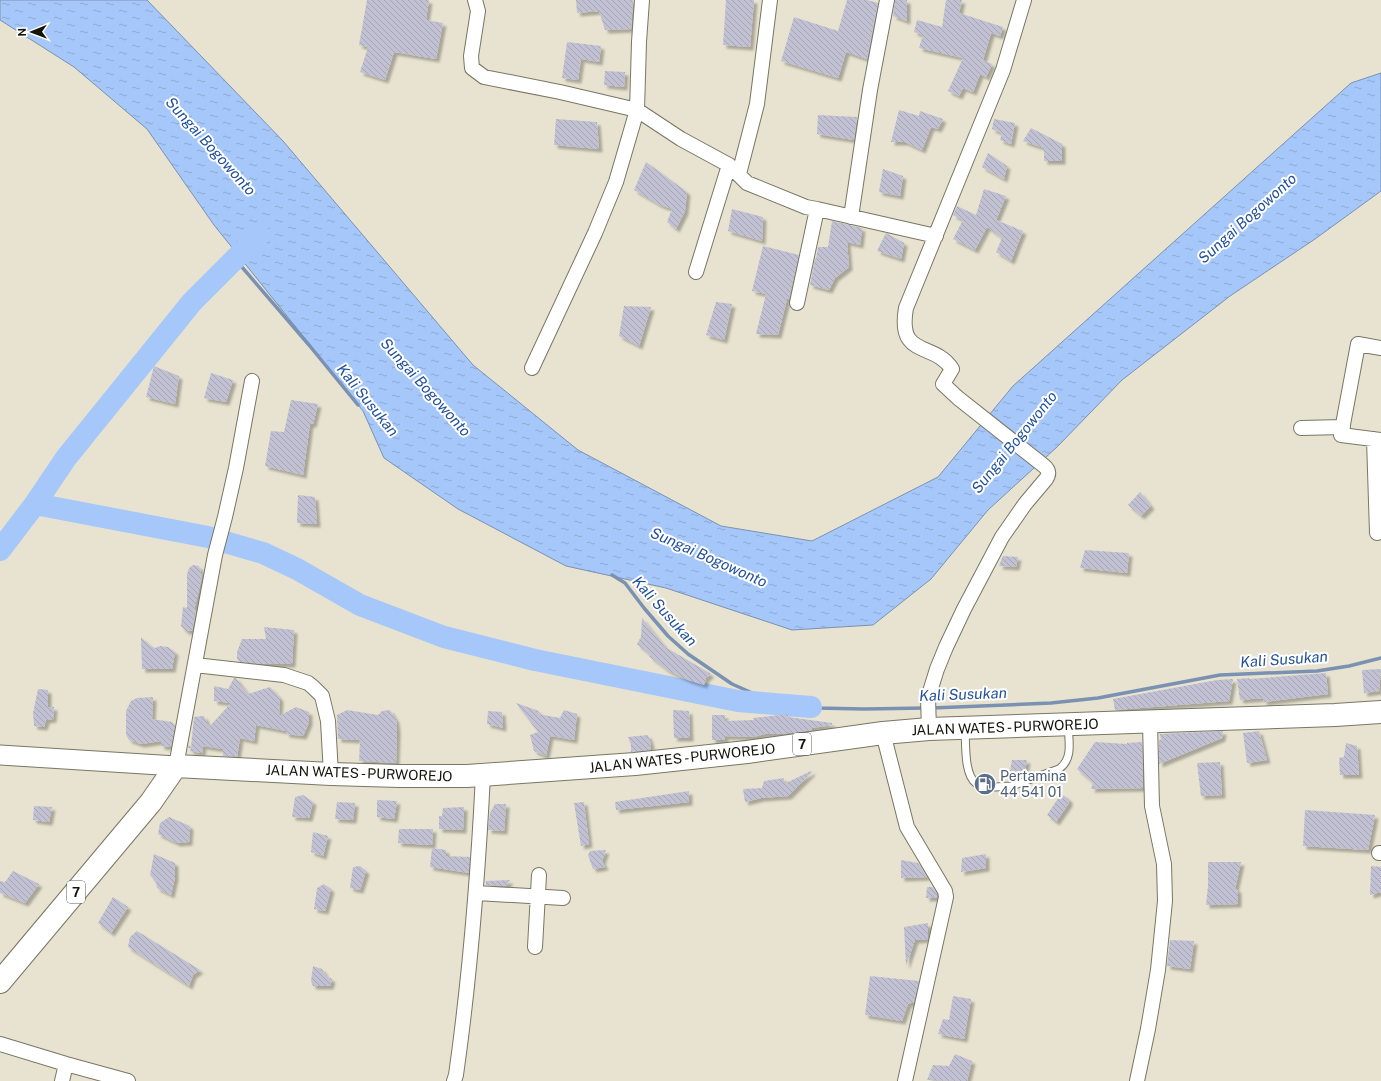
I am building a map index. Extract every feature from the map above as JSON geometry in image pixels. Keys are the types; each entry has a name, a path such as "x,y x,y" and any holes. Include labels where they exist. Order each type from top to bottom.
{"highway":[{"name":"JALAN WATES - PURWOREJO","path":"176,766 223,767 331,774 483,776 635,764 747,752 883,733 929,723 965,728 1335,715 1381,712"},
{"name":"7","path":"0,982 151,802 176,766"}],"main road":[{"path":"0,755 176,766"}],"street":[{"path":"475,0 478,11 471,56 472,68 484,77 560,92 636,110 734,169 747,183 806,207 936,236"},
{"path":"532,368 595,233 616,182 636,110 642,0"},
{"path":"696,272 757,104 770,0"},
{"path":"851,217 870,90 887,0"},
{"path":"929,723 928,698 937,669 964,609 1002,537 1025,504 1048,476 1048,470 1043,465 958,398 943,384 952,369 947,361 911,342 905,332 904,322 906,308 1003,70 1024,0"},
{"path":"797,303 817,209"},
{"path":"1377,533 1378,439 1341,435 1358,344 1381,348"},
{"path":"176,766 214,555 225,517 236,468 252,381"},
{"path":"1301,428 1343,427"},
{"path":"195,665 284,675 314,687 322,696 328,721 331,774"},
{"path":"1137,1081 1157,978 1165,901 1164,864 1152,806 1150,722"},
{"path":"883,733 908,827 945,891 946,897 905,1081"},
{"path":"454,1081 463,1027 476,893 483,776"},
{"path":"534,947 539,875"},
{"path":"476,893 563,898"},
{"path":"0,1044 128,1081"},
{"path":"62,1081 66,1064"}],"lane":[{"path":"995,787 1012,786 1059,769 1065,765 1069,757 1068,724"},
{"path":"965,728 969,772 972,780 976,783"}],"water":[{"name":"Sungai Bogowonto","path":"0,0 147,0 283,141 473,365 578,450 721,526 812,541 938,477 1013,386 1351,83 1381,73 1381,191 1315,239 1230,296 1122,380 1057,447 988,510 931,579 873,625 792,630 666,588 566,566 458,509 384,458 363,411 214,225 147,129 74,67 0,20"}],"building":[{"path":"367,0 429,0 426,20 443,23 436,59 394,52 385,80 360,72 368,47 359,45"},
{"path":"576,0 633,0 631,29 605,30 599,11 577,13"},
{"path":"726,0 754,0 750,47 723,45"},
{"path":"847,0 867,0 878,3 867,59 846,52 838,78 781,61 794,17 838,31"},
{"path":"895,0 907,0 907,21 893,16"},
{"path":"946,0 962,0 959,13 1003,27 1000,36 991,33 983,60 992,64 986,77 980,74 973,92 963,88 959,96 948,91 963,58 919,48 923,35 914,32 917,20 942,27"},
{"path":"567,42 601,46 599,62 581,59 578,80 562,78"},
{"path":"605,71 625,72 624,87 604,85"},
{"path":"899,110 919,116 920,111 943,119 938,129 931,127 922,150 905,142 891,142"},
{"path":"818,115 857,117 854,140 817,134"},
{"path":"556,119 597,122 599,149 554,145"},
{"path":"994,119 1015,123 1011,144 1000,140 1002,133 992,129"},
{"path":"1031,128 1062,144 1062,161 1044,161 1044,148 1023,141"},
{"path":"988,153 1007,166 1004,179 982,167"},
{"path":"646,162 687,192 685,211 676,229 667,222 672,209 660,205 634,190"},
{"path":"883,169 903,176 900,196 879,192"},
{"path":"984,189 1006,196 996,220 1023,231 1011,261 996,252 1002,238 987,227 975,250 953,239 963,220 953,215 957,206 976,215"},
{"path":"732,209 763,217 762,241 728,231"},
{"path":"832,221 862,228 860,245 847,242 849,267 835,278 829,290 810,285 818,247 828,247"},
{"path":"886,233 904,243 901,259 877,251"},
{"path":"763,246 799,255 789,299 787,299 778,335 756,334 766,294 752,291"},
{"path":"716,302 732,304 724,340 706,335"},
{"path":"624,306 651,307 639,346 619,336"},
{"path":"154,366 179,376 175,404 146,397"},
{"path":"211,373 233,380 226,402 204,398"},
{"path":"291,400 318,404 313,424 310,424 303,475 265,466 271,431 284,432"},
{"path":"1140,492 1151,506 1141,516 1128,505"},
{"path":"298,495 315,497 317,524 297,523"},
{"path":"1085,550 1129,553 1127,573 1080,568"},
{"path":"1003,556 1018,557 1016,567 999,566"},
{"path":"193,565 199,566 202,577 194,610 196,611 192,631 186,631 181,626 183,607 187,608 187,574 189,568"},
{"path":"642,618 665,647 711,674 706,678 704,685 688,680 667,670 650,657 650,655 637,644 641,637"},
{"path":"264,627 294,630 292,664 260,664 240,662 237,659 237,652 242,639 266,639"},
{"path":"141,637 149,645 155,648 160,646 168,647 175,652 172,669 142,669"},
{"path":"1381,669 1379,691 1364,693 1362,670"},
{"path":"1326,673 1328,694 1264,702 1263,698 1240,700 1237,679"},
{"path":"234,678 236,678 248,694 270,687 280,698 279,716 296,707 309,712 309,722 303,736 286,734 286,731 256,725 254,741 240,738 237,757 223,756 223,749 203,746 202,753 190,751 191,748 188,748 189,745 191,747 194,717 204,716 209,727 231,703 214,701 214,686 228,689"},
{"path":"1233,679 1229,701 1115,710 1113,699 1217,680"},
{"path":"38,689 48,690 48,707 54,707 53,719 46,720 44,727 34,726 33,713"},
{"path":"153,697 152,719 172,722 175,726 171,747 161,746 161,741 141,744 129,740 126,734 126,711 131,701 137,698"},
{"path":"516,703 539,711 538,714 560,718 564,710 577,714 574,740 550,736 546,756 534,751 530,735 538,732"},
{"path":"347,710 378,715 382,711 390,710 396,720 396,763 359,761 360,740 338,739 337,715"},
{"path":"673,710 689,711 690,738 674,738"},
{"path":"488,711 502,712 503,728 487,724"},
{"path":"788,714 788,717 832,723 832,725 794,733 787,732 787,734 765,734 753,737 725,736 725,740 712,740 712,715 725,715 725,721 754,720 753,718"},
{"path":"1223,731 1222,738 1159,764 1160,734"},
{"path":"1259,731 1267,760 1247,763 1243,733"},
{"path":"648,735 651,744 650,750 631,752 631,745 628,737"},
{"path":"1095,742 1127,744 1142,742 1143,788 1091,789 1093,783 1077,769"},
{"path":"1346,743 1357,746 1359,775 1340,775 1339,758 1344,757"},
{"path":"1012,760 1027,760 1025,770 1010,771"},
{"path":"1220,762 1222,795 1201,796 1197,763"},
{"path":"811,771 812,772 788,796 761,798 745,802 743,789 762,788 764,781 784,778 784,784"},
{"path":"689,791 689,802 616,810 615,802"},
{"path":"1061,794 1069,799 1069,803 1056,822 1047,815"},
{"path":"303,795 313,802 309,818 292,817 295,797"},
{"path":"377,800 397,801 394,819 377,817"},
{"path":"337,802 355,803 353,820 335,819"},
{"path":"584,802 589,844 581,846 574,803"},
{"path":"495,804 506,804 504,831 488,830 490,812"},
{"path":"34,806 52,807 49,822 33,820"},
{"path":"464,807 463,830 439,829 439,816 442,816 443,808"},
{"path":"1305,810 1375,815 1368,850 1303,846"},
{"path":"169,817 190,826 189,842 177,843 158,834 160,823"},
{"path":"399,829 433,829 432,845 398,843"},
{"path":"313,832 328,836 323,856 311,852"},
{"path":"432,848 446,850 446,856 470,857 469,873 430,867"},
{"path":"606,850 602,861 605,867 593,869 588,855 590,851"},
{"path":"154,854 175,863 175,877 171,895 157,888 156,882 150,875"},
{"path":"986,854 986,868 961,872 962,858"},
{"path":"901,860 918,863 927,877 901,878"},
{"path":"1208,862 1241,862 1235,889 1238,889 1238,904 1206,905"},
{"path":"360,866 366,871 360,890 350,888 353,867"},
{"path":"1371,866 1381,867 1381,892 1370,895"},
{"path":"13,871 39,884 25,903 0,893 0,881 5,882"},
{"path":"510,880 506,886 486,885 486,881"},
{"path":"324,884 331,889 325,911 314,909 317,888"},
{"path":"927,887 933,887 937,894 937,898 926,898"},
{"path":"113,897 128,907 111,933 98,923"},
{"path":"928,923 928,939 915,940 906,966 904,927"},
{"path":"137,931 200,970 193,975 189,986 128,947 130,937"},
{"path":"1170,940 1194,941 1190,969 1167,966"},
{"path":"313,966 322,969 326,976 332,979 330,986 313,986 311,981"},
{"path":"870,976 919,981 914,1002 908,1004 902,1021 865,1015"},
{"path":"953,996 971,999 964,1039 938,1034 943,1019 949,1020"},
{"path":"955,1054 972,1061 967,1081 927,1080 933,1065 949,1066"}],"waterway":[{"path":"259,235 192,302 66,458 35,504 208,537 263,553 297,569 360,605 444,637 535,660 738,701 811,707"},
{"name":"Kali Susukan","path":"235,259 358,405"},
{"path":"0,550 35,504"},
{"name":"Kali Susukan","path":"612,575 625,583 668,636 688,654 732,684 759,696 816,708 926,708"},
{"name":"Kali Susukan","path":"932,708 1051,703 1098,698 1220,675 1317,671 1349,666 1381,658"}],"place":[{"name":"Pertamina 44 541 01","path":"985,784"}]}
